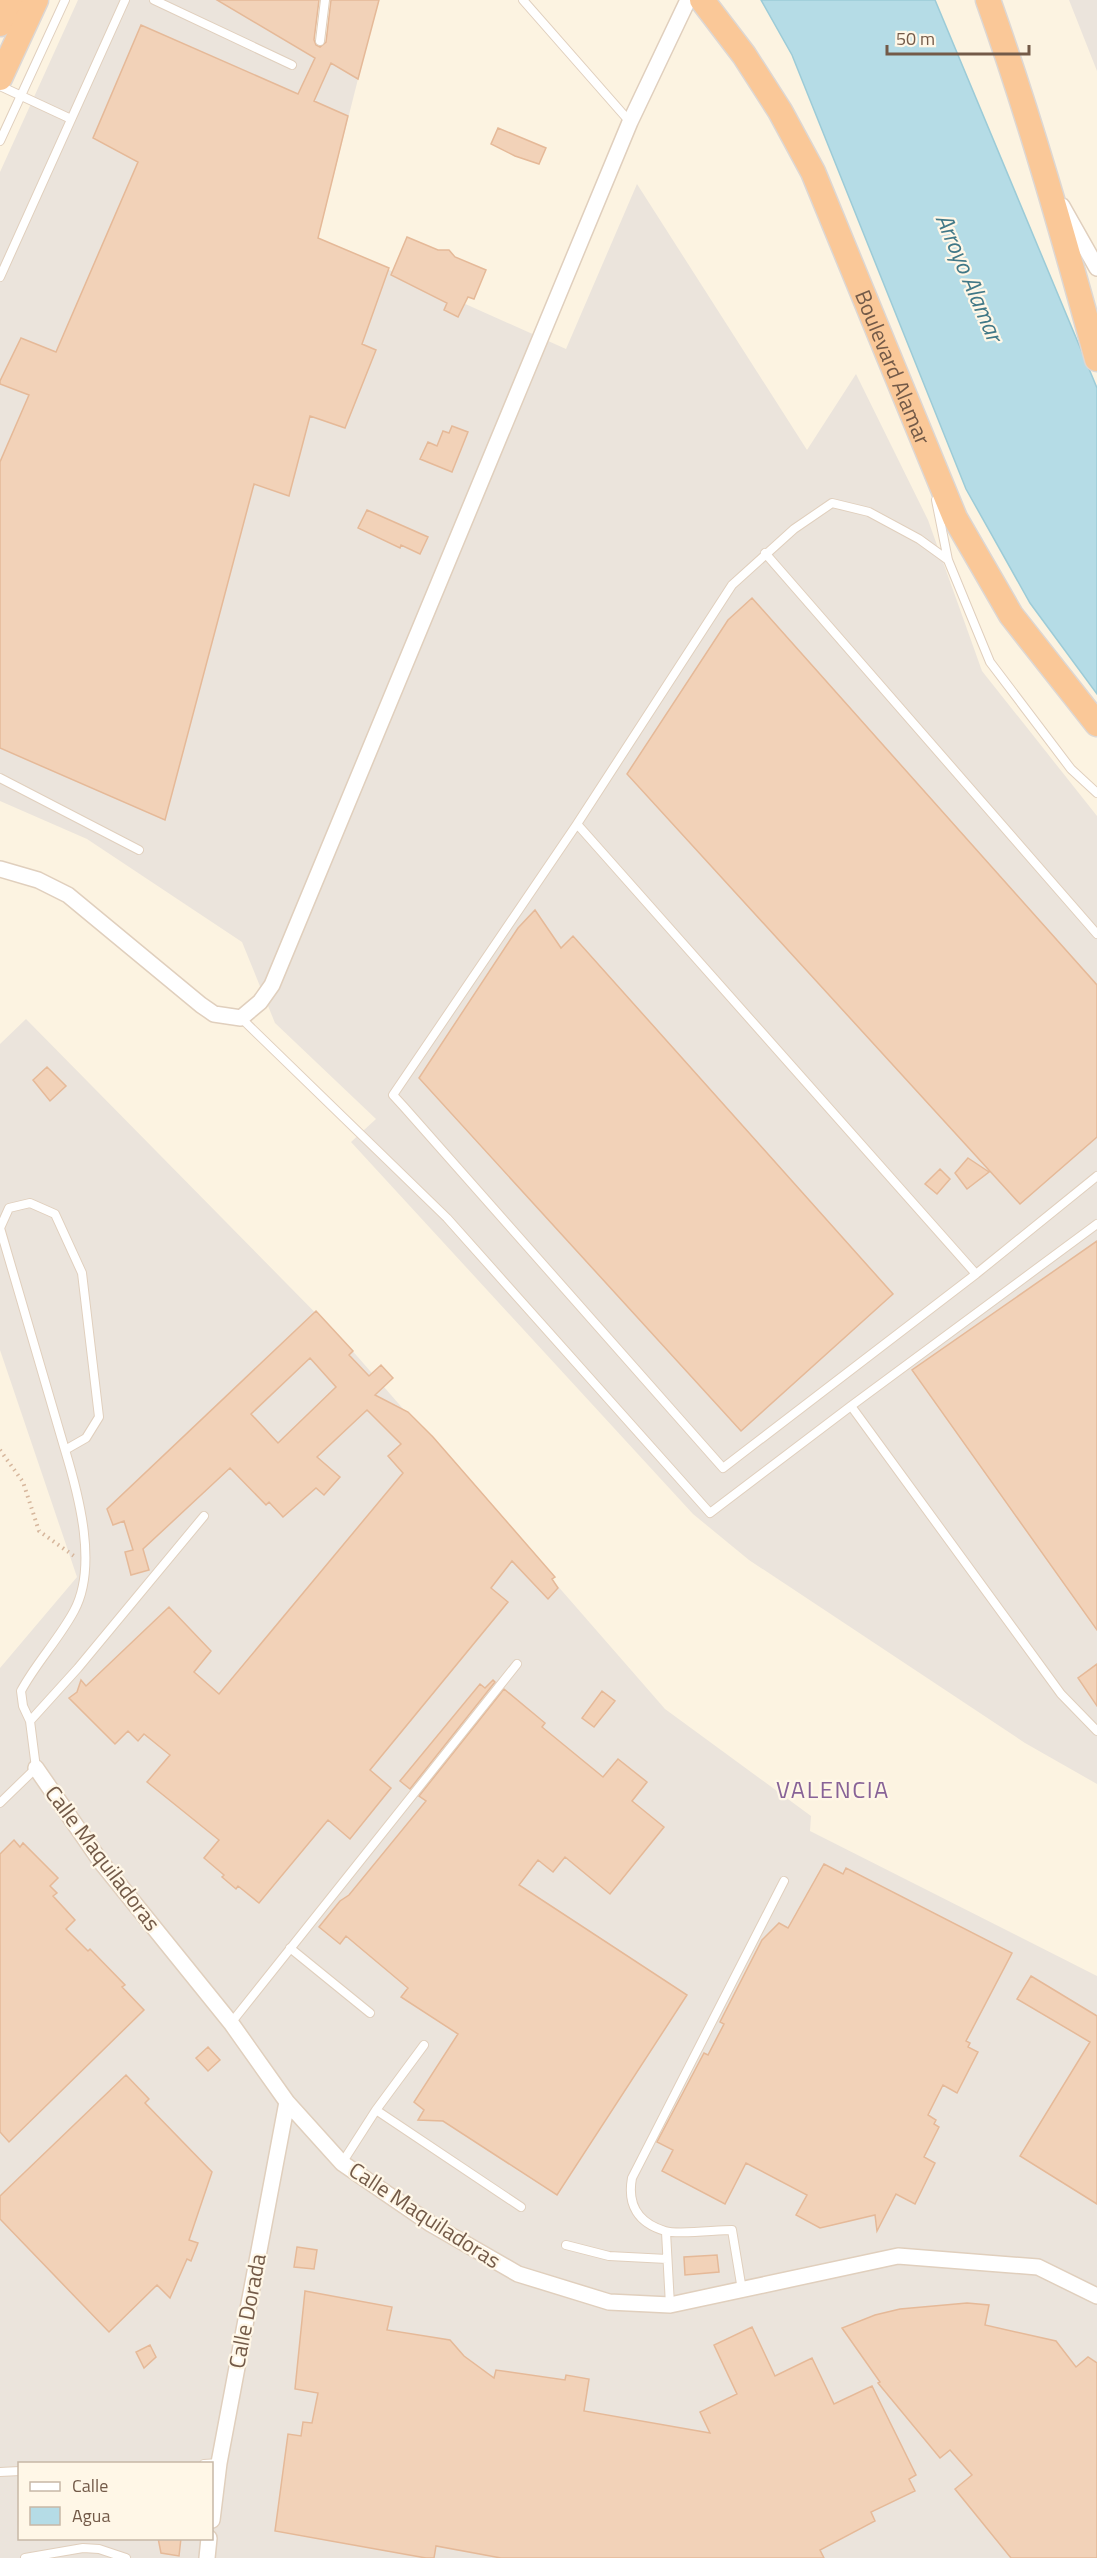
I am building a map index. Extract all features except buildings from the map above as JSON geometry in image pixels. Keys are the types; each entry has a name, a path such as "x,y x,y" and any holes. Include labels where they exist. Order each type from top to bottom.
{"highway":[{"path":"0,24 11,0"},
{"path":"0,78 36,0"},
{"name":"Boulevard Alamar","path":"702,0 744,55 780,111 813,172 955,518 1011,615 1097,724"},
{"path":"988,0 1022,95 1049,183 1097,359"}],"street":[{"path":"0,869 38,880 68,895 214,1014 241,1018 260,1002 272,985 630,122 688,0"},
{"path":"1049,183 1097,268"},
{"name":"Calle Maquiladoras","path":"36,1768 101,1862 231,2023 287,2102 342,2163 431,2224 518,2274 609,2302 670,2305 898,2256 1038,2267 1097,2296"},
{"name":"Calle Dorada","path":"211,2462 287,2102"},
{"path":"207,2558 209,2540"}],"lane":[{"path":"0,141 65,0"},
{"path":"0,277 125,0"},
{"path":"154,0 292,65"},
{"path":"320,41 325,0"},
{"path":"523,0 630,122"},
{"path":"0,86 71,119"},
{"path":"926,448 948,560 990,662 1071,769 1097,793"},
{"path":"948,560 919,539 869,512 832,503 794,529 765,553 732,585 577,824 393,1095 723,1468 976,1274 1097,1176"},
{"path":"765,553 1097,934"},
{"path":"0,778 139,850"},
{"path":"577,824 976,1274"},
{"path":"241,1018 447,1218 710,1513 1097,1224"},
{"path":"0,1803 36,1768 30,1721 23,1706 21,1691 73,1613 82,1594 85,1575 86,1551 65,1450 0,1228 9,1208 30,1203 55,1214 82,1273 99,1417 86,1438 65,1450"},
{"path":"851,1406 1061,1694 1097,1731"},
{"path":"30,1721 78,1668 204,1516"},
{"path":"231,2023 517,1664"},
{"path":"742,2290 732,2230 666,2232 639,2217 629,2195 632,2178 784,1881"},
{"path":"290,1948 370,2013"},
{"path":"342,2163 376,2110 424,2045"},
{"path":"376,2110 521,2207"},
{"path":"666,2232 670,2305"},
{"path":"566,2246 609,2256 667,2259"},
{"path":"0,2472 18,2471"},
{"path":"25,2558 83,2548 99,2549 126,2558"}],"path":[{"path":"0,1450 23,1482 39,1531 82,1561 85,1575"}],"shaded area":[{"path":"78,0 217,0 305,52 329,62 358,79 318,238 566,349 637,184 807,450 856,374 928,520 982,671 1097,816 1097,1784 1025,1743 749,1560 693,1514 351,1142 376,1119 275,1023 242,942 87,839 0,801 0,172"},
{"path":"1069,0 1097,0 1097,71"},
{"path":"26,1019 350,1348 665,1709 811,1816 810,1831 1097,1976 1097,2558 0,2558 0,1668 77,1577 0,1350 0,1044"}],"water":[{"name":"Arroyo Alamar","path":"761,0 935,0 1097,388 1097,694 1030,603 966,489 792,55"}],"district":[{"name":"VALENCIA","path":"833,1789"}]}
